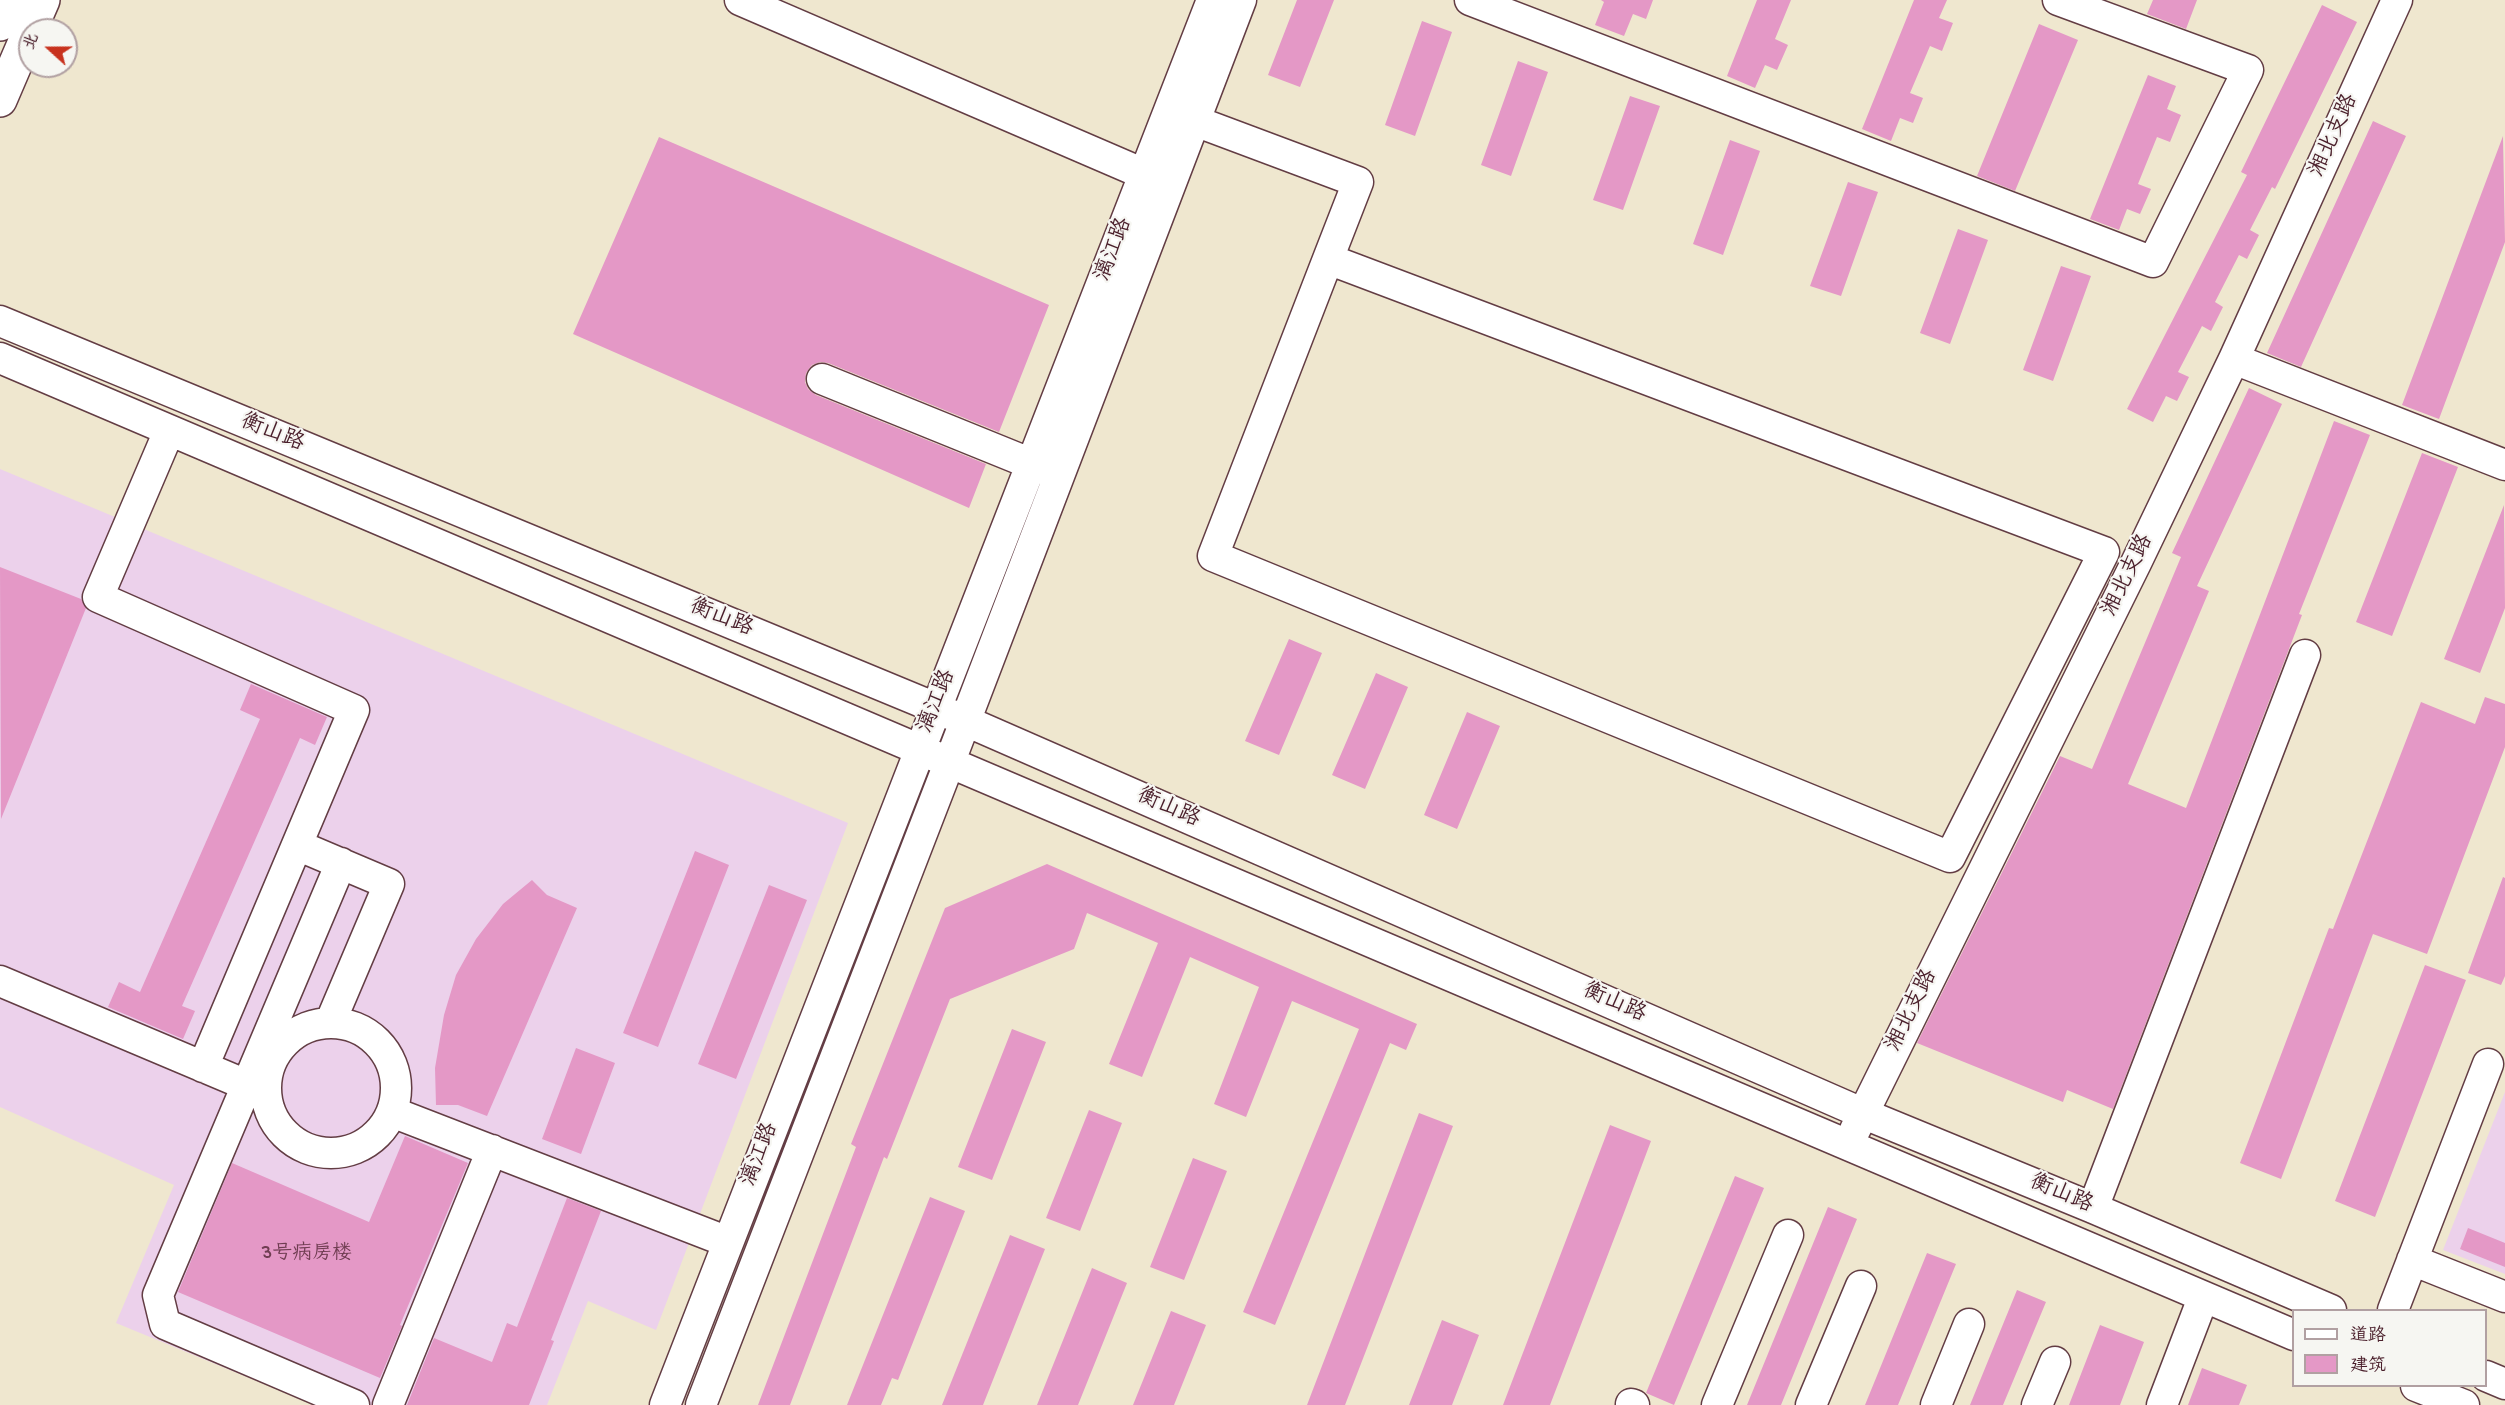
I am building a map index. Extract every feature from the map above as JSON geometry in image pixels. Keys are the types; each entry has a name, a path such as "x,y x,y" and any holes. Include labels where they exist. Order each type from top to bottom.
{"main road":[{"path":"0,24 10,0"},
{"path":"35,18 43,0"},
{"path":"0,100 18,58"}],"street":[{"path":"740,0 1144,174"},
{"name":"漓江路","path":"701,1405 966,721 1241,0"},
{"path":"1470,0 2153,262 2248,70 2058,0"},
{"name":"湘北支路","path":"1848,1146 1862,1113 2136,563 2234,359 2397,0"},
{"name":"漓江路","path":"665,1405 1144,174 1209,1"},
{"path":"1195,120 1358,182 1328,259 1213,556 1950,857 2104,552 1328,259"},
{"name":"衡山路","path":"0,321 936,708 1862,1113 2092,1208 2326,1309"},
{"name":"衡山路","path":"0,358 2292,1334"},
{"path":"2234,359 2505,465"},
{"path":"822,379 1060,476"},
{"path":"169,431 98,597 354,711 203,1067"},
{"path":"2092,1208 2305,655"},
{"path":"297,845 389,884 330,1023"},
{"path":"341,863 256,1089 158,1295 165,1324 354,1405"},
{"path":"0,981 256,1089 284,1133 301,1146 322,1153 344,1152 364,1144 381,1130 392,1112 396,1090 394,1069 385,1050 370,1035 351,1025 330,1023 309,1027 291,1037 277,1053 256,1089"},
{"path":"2394,1309 2488,1064"},
{"path":"392,1112 728,1242"},
{"path":"388,1405 492,1150"},
{"path":"1717,1405 1788,1235"},
{"path":"2412,1260 2505,1297"},
{"path":"1811,1405 1861,1286"},
{"path":"2162,1405 2203,1298"},
{"path":"1936,1405 1969,1324"},
{"path":"2037,1405 2055,1362"},
{"path":"2487,1376 2505,1384"},
{"path":"2419,1387 2464,1405"}],"shaded area":[{"path":"0,469 848,823 656,1330 588,1301 547,1405 315,1405 116,1323 174,1185 0,1107"},
{"path":"2505,1092 2505,1274 2443,1250"}],"building":[{"path":"1297,0 1334,0 1300,87 1268,75"},
{"path":"1601,0 1653,0 1646,19 1633,14 1624,36 1595,25 1604,2"},
{"path":"1757,0 1791,0 1775,39 1788,45 1777,70 1765,65 1755,88 1727,76"},
{"path":"1914,0 1947,0 1939,18 1953,23 1942,51 1930,46 1910,93 1923,98 1913,123 1900,118 1891,141 1862,129"},
{"path":"2153,0 2197,0 2186,29 2147,14"},
{"path":"2322,5 2357,22 2275,189 2272,187 2250,230 2259,235 2247,259 2239,255 2215,302 2223,307 2211,331 2202,326 2178,372 2189,377 2177,401 2166,396 2153,422 2127,409 2247,175 2241,172"},
{"path":"1422,21 1452,32 1415,136 1385,125"},
{"path":"2039,24 2078,40 2015,191 1977,176"},
{"path":"1518,61 1548,72 1511,176 1481,165"},
{"path":"2148,75 2176,86 2167,109 2181,115 2170,142 2157,137 2138,184 2151,189 2140,214 2127,209 2119,230 2090,219"},
{"path":"1630,96 1660,106 1623,210 1593,200"},
{"path":"2373,121 2406,136 2301,367 2267,353"},
{"path":"2503,136 2505,242 2439,419 2402,405"},
{"path":"659,137 1049,305 999,432 828,363 820,362 812,365 806,373 805,382 808,389 816,395 986,464 969,508 573,334"},
{"path":"1730,140 1760,151 1723,255 1693,244"},
{"path":"1848,182 1878,192 1841,296 1810,286"},
{"path":"1958,229 1988,240 1950,344 1920,333"},
{"path":"2061,266 2091,276 2053,381 2023,370"},
{"path":"2249,388 2282,404 2197,586 2209,591 2128,784 2186,808 2334,421 2370,435 2299,614 2302,615 2113,1109 2067,1090 2063,1102 1917,1043 2060,756 2092,769 2181,557 2172,553"},
{"path":"2422,453 2458,467 2392,636 2356,622"},
{"path":"2504,505 2505,608 2480,673 2444,659"},
{"path":"0,567 81,599 86,608 1,819"},
{"path":"1289,639 1322,653 1279,755 1245,741"},
{"path":"1376,673 1408,687 1365,789 1332,775"},
{"path":"251,684 327,717 315,745 300,738 182,1006 195,1011 183,1039 108,1007 119,982 140,992 260,719 240,710"},
{"path":"2485,697 2505,704 2505,747 2427,954 2373,934 2281,1179 2240,1163 2329,928 2333,929 2421,702 2475,724"},
{"path":"1467,712 1500,726 1457,829 1424,815"},
{"path":"695,851 729,865 658,1047 623,1033"},
{"path":"1047,864 1417,1024 1406,1050 1390,1043 1275,1325 1243,1312 1359,1029 1292,1001 1246,1117 1214,1104 1259,987 1190,957 1142,1077 1109,1064 1158,943 1087,913 1074,949 950,999 887,1159 884,1157 790,1405 758,1405 856,1147 851,1144 945,908"},
{"path":"2503,877 2505,878 2505,976 2501,985 2468,973"},
{"path":"532,880 547,895 577,908 487,1116 458,1105 436,1105 435,1068 444,1015 456,975 476,939 503,904"},
{"path":"769,885 807,900 736,1079 698,1064"},
{"path":"2425,965 2466,980 2375,1217 2335,1201"},
{"path":"1012,1029 1046,1042 992,1180 958,1167"},
{"path":"576,1048 615,1063 581,1154 542,1139"},
{"path":"1089,1110 1122,1123 1080,1231 1046,1218"},
{"path":"1419,1113 1453,1126 1345,1405 1307,1405"},
{"path":"1610,1125 1651,1141 1622,1218 1550,1405 1503,1405"},
{"path":"405,1136 468,1163 380,1378 178,1292 232,1163 369,1222"},
{"path":"1193,1158 1227,1171 1184,1280 1150,1267"},
{"path":"1735,1176 1764,1188 1674,1405 1646,1393"},
{"path":"930,1197 965,1211 898,1380 892,1378 881,1405 847,1405"},
{"path":"567,1198 601,1211 551,1340 554,1341 529,1405 407,1405 434,1338 492,1362 507,1323 517,1327"},
{"path":"1828,1207 1857,1219 1781,1405 1747,1405"},
{"path":"2468,1228 2505,1243 2505,1267 2460,1249"},
{"path":"1010,1235 1045,1249 983,1405 942,1405"},
{"path":"1927,1253 1956,1264 1898,1405 1865,1405"},
{"path":"1092,1268 1127,1283 1078,1405 1037,1405"},
{"path":"2017,1290 2046,1302 2003,1405 1970,1405"},
{"path":"1171,1311 1206,1325 1174,1405 1133,1405"},
{"path":"1442,1320 1479,1335 1452,1405 1409,1405"},
{"path":"2100,1325 2144,1342 2120,1405 2069,1405"},
{"path":"2202,1368 2247,1385 2239,1405 2188,1405"}]}
